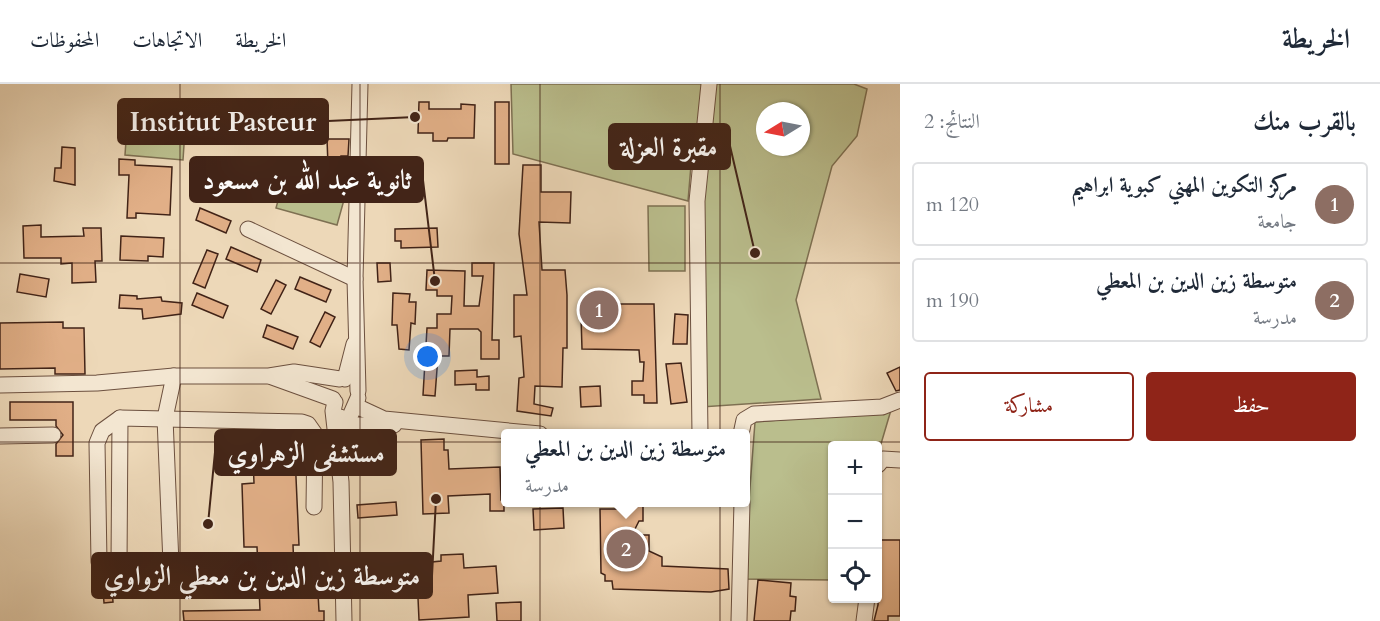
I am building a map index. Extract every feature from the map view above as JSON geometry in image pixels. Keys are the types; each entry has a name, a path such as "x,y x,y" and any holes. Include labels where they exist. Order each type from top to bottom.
{"street":[{"path":"341,482 347,423 357,398 355,279 360,84"},
{"path":"700,429 697,201 709,84"},
{"path":"248,229 355,279"},
{"path":"344,621 341,482 332,388 343,379 356,339"},
{"path":"0,385 97,383 174,376 269,376 294,372 353,381 357,398 384,419 501,431"},
{"path":"171,564 165,418 174,376"},
{"path":"269,376 334,404 348,406 357,398"},
{"path":"742,429 744,420 754,414 882,407 900,400"},
{"path":"334,404 347,423 381,427 412,423"},
{"path":"119,565 120,418"},
{"path":"195,564 102,565 98,559 96,442 102,431 120,418 308,424 315,434 314,507"},
{"path":"0,436 53,435"},
{"path":"882,460 900,460"},
{"path":"739,621 742,507"},
{"path":"864,621 866,603"}],"green space":[{"path":"511,84 704,84 691,165 688,201 513,154"},
{"path":"713,84 854,84 867,89 857,136 832,166 796,300 821,399 701,407 701,206"},
{"path":"127,126 185,130 183,160 125,155"},
{"path":"286,172 347,189 337,225 276,208"},
{"path":"648,206 685,206 685,271 649,271"},
{"path":"891,410 882,441 828,441 828,580 743,579 755,422"}],"building":[{"path":"419,102 429,102 429,109 461,109 461,104 475,105 474,138 448,138 447,141 433,141 433,133 418,133"},
{"path":"495,102 509,102 509,164 495,164"},
{"path":"327,139 349,139 348,156 341,156 341,165 328,165"},
{"path":"62,147 75,148 75,185 54,181 55,168 61,168"},
{"path":"119,159 135,160 135,165 172,167 170,215 136,213 136,218 127,218 129,175 119,175"},
{"path":"233,161 264,174 259,186 229,173"},
{"path":"210,162 220,166 205,196 195,191"},
{"path":"523,165 541,165 541,192 571,192 570,223 539,222 542,270 565,270 567,295 567,348 563,348 562,387 535,386 534,404 553,408 551,416 517,411 519,378 524,377 521,336 514,337 514,295 527,295 519,234"},
{"path":"200,208 231,221 226,233 196,220"},
{"path":"41,225 41,237 84,236 83,228 101,228 102,261 95,261 96,282 72,283 72,263 61,264 61,258 24,258 23,226"},
{"path":"437,228 438,247 401,248 401,241 395,241 395,229"},
{"path":"121,236 164,238 163,257 148,256 148,261 120,260"},
{"path":"231,247 261,260 257,272 226,259"},
{"path":"207,250 218,254 205,288 193,283"},
{"path":"377,263 390,263 391,281 378,282"},
{"path":"472,263 494,263 492,340 499,340 499,359 481,359 481,332 478,329 450,329 449,356 438,356 435,396 423,395 427,328 437,328 437,314 451,314 452,296 437,296 437,290 426,290 427,270 465,271 464,306 479,306 483,276 472,276"},
{"path":"20,274 49,279 46,297 17,292"},
{"path":"300,277 331,290 326,302 295,289"},
{"path":"276,280 286,285 271,314 261,309"},
{"path":"197,293 228,306 223,318 192,305"},
{"path":"393,293 410,294 409,302 416,302 415,324 411,323 409,350 399,349 397,325 392,325"},
{"path":"120,295 137,296 137,299 161,297 162,301 182,303 181,314 143,319 142,309 119,308"},
{"path":"614,304 654,304 657,403 644,403 644,395 632,395 632,381 643,381 644,362 640,362 639,350 582,349 581,316 614,316"},
{"path":"325,312 335,317 320,347 310,342"},
{"path":"675,314 688,315 687,344 673,344"},
{"path":"63,322 63,328 84,328 85,374 55,374 55,368 0,369 0,323"},
{"path":"267,325 298,337 293,349 263,337"},
{"path":"681,363 687,402 671,404 666,364"},
{"path":"900,367 900,390 896,391 887,373"},
{"path":"477,370 477,377 489,376 489,390 476,390 476,384 455,385 455,371"},
{"path":"600,386 601,406 581,407 580,387"},
{"path":"10,402 73,402 73,456 56,456 56,444 63,435 56,426 56,420 10,420"},
{"path":"243,430 294,432 299,545 293,545 295,595 318,593 319,611 324,611 324,621 184,621 183,611 260,610 257,547 244,547 242,484 254,483 253,457 244,458"},
{"path":"444,439 444,450 448,450 449,469 500,467 501,507 504,507 504,511 490,511 490,494 448,496 449,513 423,514 421,440"},
{"path":"396,502 397,515 358,518 357,505"},
{"path":"618,507 643,507 643,521 639,521 632,535 649,535 649,551 662,557 662,566 728,569 729,589 711,592 613,589 612,581 605,581 605,575 601,573 600,509 618,509"},
{"path":"563,508 564,528 534,530 533,509"},
{"path":"882,540 900,540 900,616 888,616 888,621 874,621 878,605 882,603"},
{"path":"463,554 464,568 496,566 498,593 468,595 469,617 419,620 418,598 366,598 366,559 406,559 406,569 432,567 432,562 441,561 441,555"},
{"path":"102,576 111,577 113,602 104,603"},
{"path":"162,576 162,593 150,594 150,589 130,590 130,577"},
{"path":"758,580 791,583 790,596 796,597 795,611 791,611 790,621 754,621"},
{"path":"521,602 521,621 497,621 496,603"}],"place":[{"name":"Institut Pasteur","path":"415,117"},
{"name":"مقبرة العزلة","path":"755,253"},
{"name":"ثانوية عبد الله بن مسعود","path":"435,281"},
{"name":"مركز التكوين المهني كبوية ابراهيم","path":"599,310"},
{"name":"متوسطة زين الدين بن معطي الزواوي","path":"436,499"},
{"name":"مستشفى الزهراوي","path":"208,524"},
{"name":"متوسطة زين الدين بن المعطي","path":"626,549"}]}
